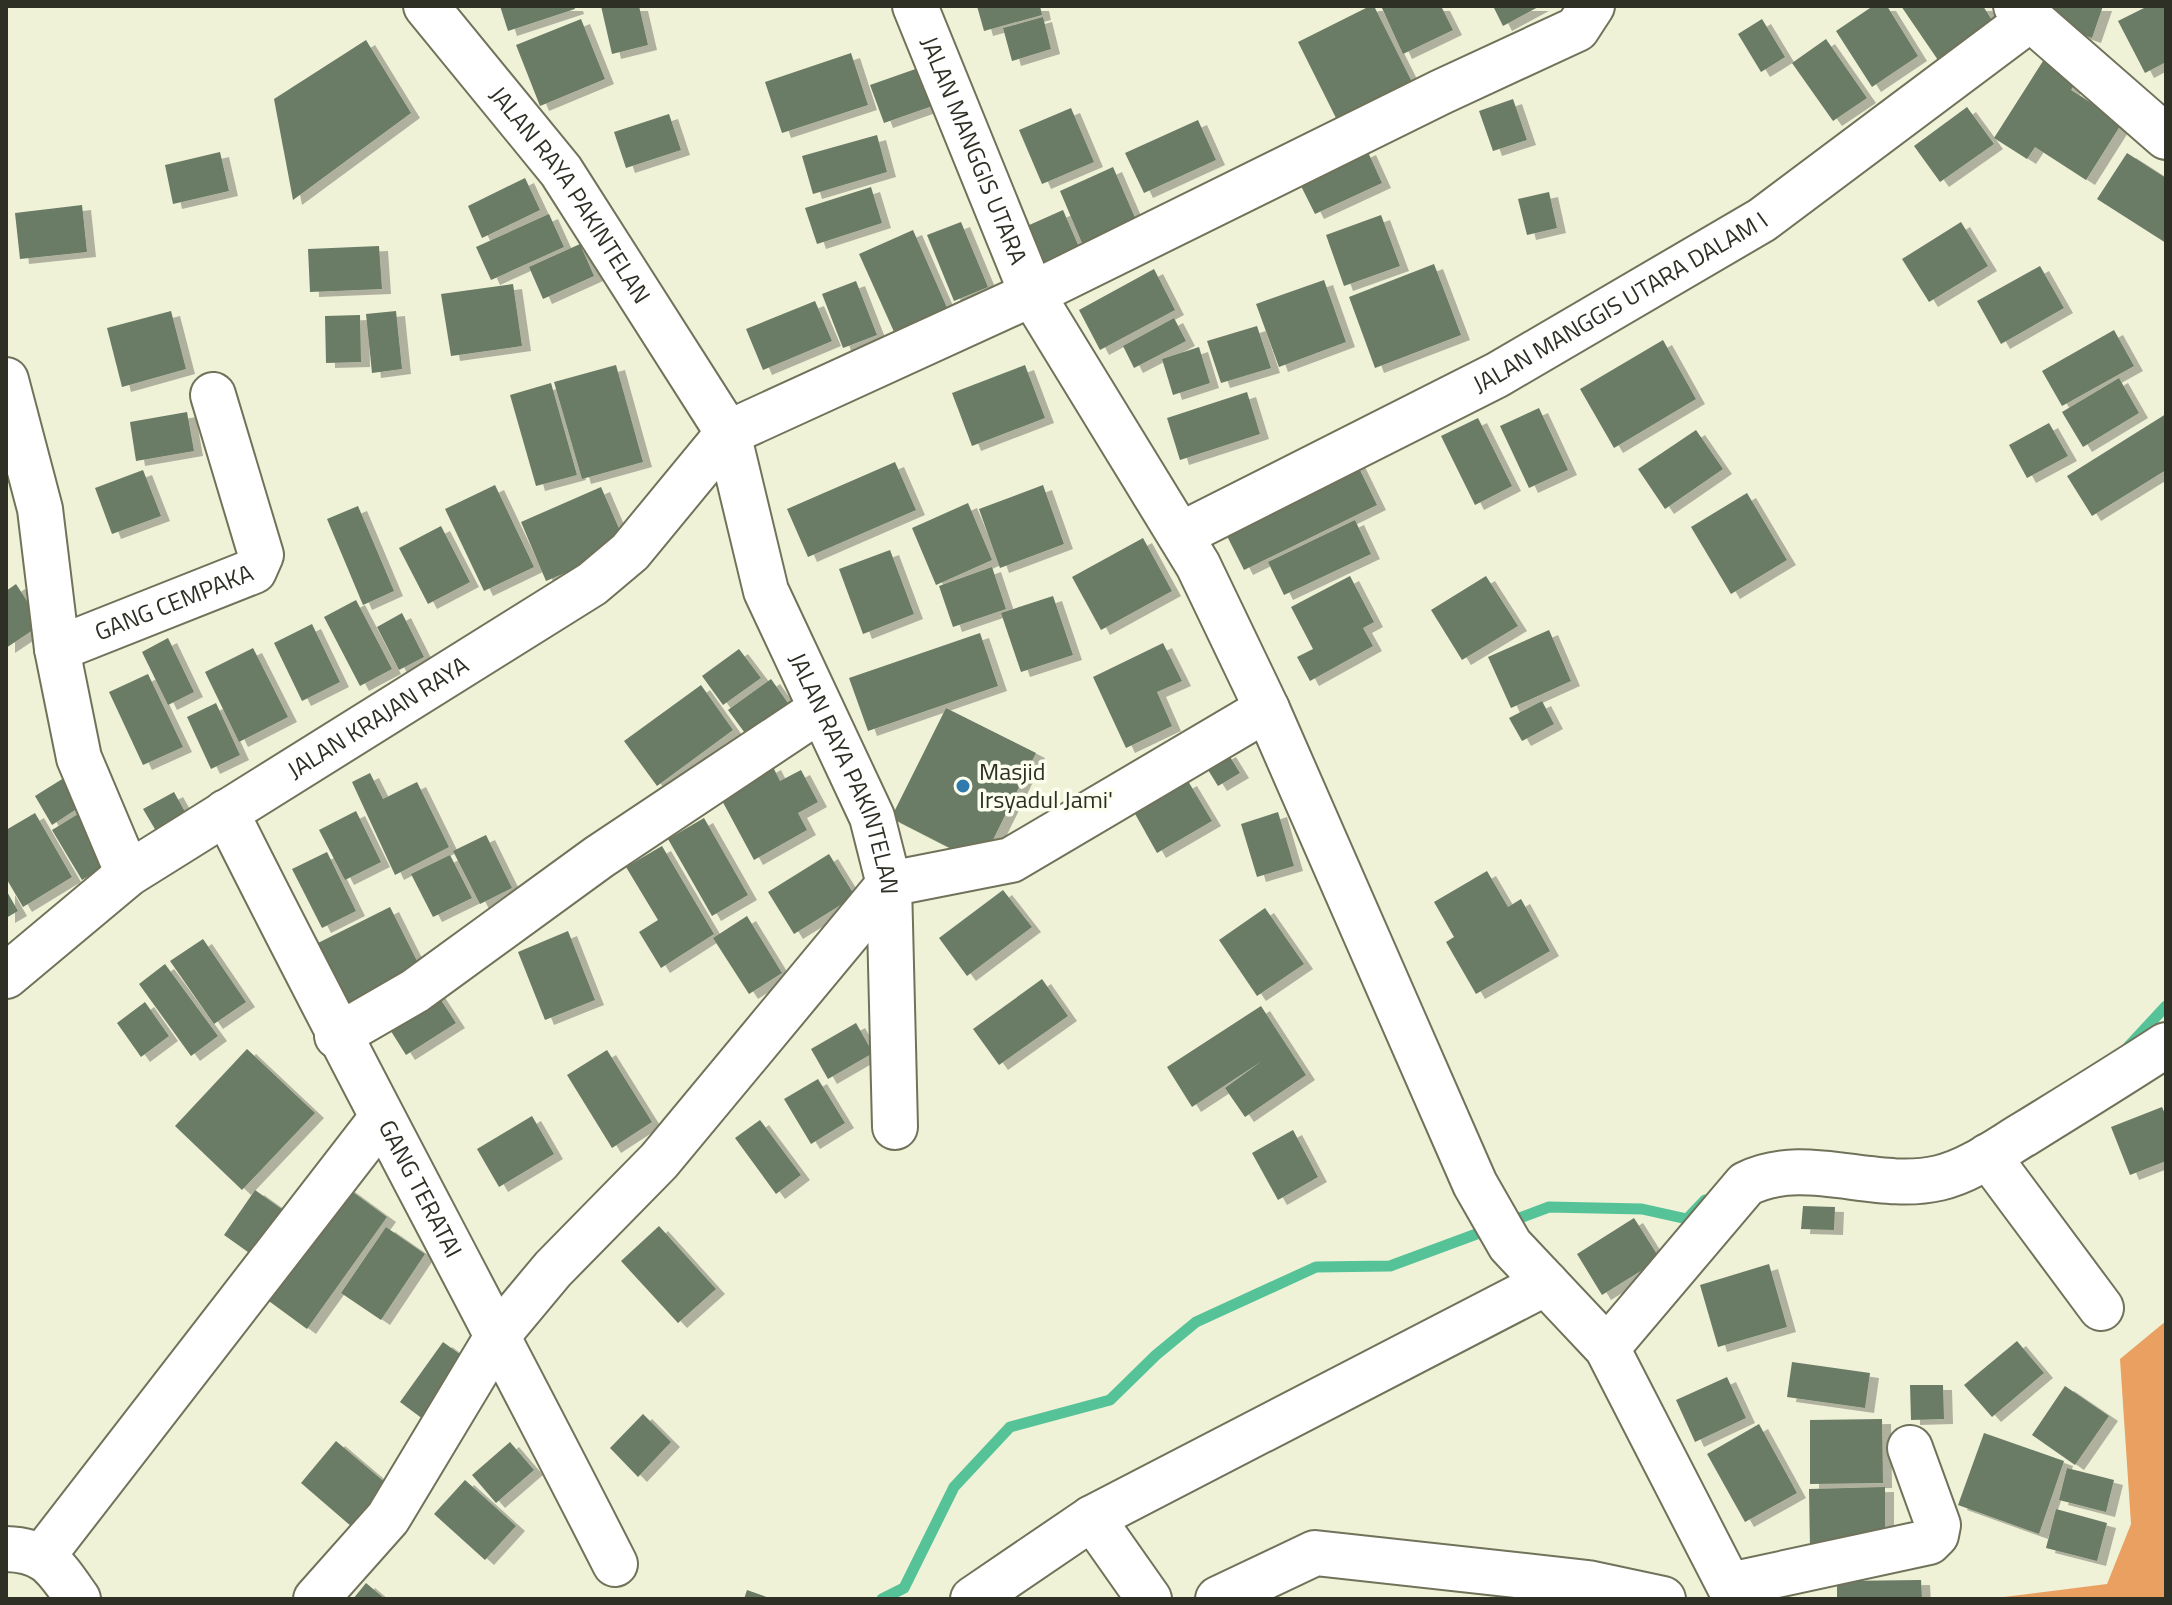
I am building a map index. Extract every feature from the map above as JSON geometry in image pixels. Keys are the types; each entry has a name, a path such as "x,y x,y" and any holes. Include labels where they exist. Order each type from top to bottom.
{"street":[{"name":"JALAN RAYA PAKINTELAN","path":"426,6 561,171 728,433 766,591 872,817 889,884 895,1127"},
{"name":"JALAN MANGGIS UTARA","path":"915,6 1032,294 1198,565 1267,709 1475,1184 1510,1245 1607,1348 1733,1592"},
{"path":"728,433 1032,294 1441,92 1577,29 1592,6"},
{"name":"JALAN MANGGIS UTARA DALAM I","path":"1180,535 1497,375 1762,220 2023,13 2166,137"},
{"path":"6,380 40,509 57,649 79,758 128,874"},
{"name":"GANG CEMPAKA","path":"57,649 254,571 259,565 261,555 213,395"},
{"name":"JALAN KRAJAN RAYA","path":"6,976 128,874 592,584 630,552 728,433"},
{"path":"337,1036 415,991 599,857 821,709"},
{"path":"319,1595 388,1518 498,1335 553,1269 659,1161 889,884 1011,860 1267,709"},
{"name":"GANG TERATAI","path":"226,812 337,1036 498,1335 615,1564"},
{"path":"1607,1348 1746,1184 1787,1171 1888,1182 1941,1178 1988,1156 2166,1045"},
{"path":"78,1599 55,1567 24,1553 381,1119"},
{"path":"1988,1156 2101,1308"},
{"path":"973,1599 1092,1518 1546,1283"},
{"path":"1733,1592 1929,1542 1936,1535 1938,1525 1910,1448"},
{"path":"1092,1518 1149,1599"},
{"path":"1218,1599 1315,1553 1588,1583 1663,1599"}],"shaded area":[{"path":"2166,1321 2166,1599 1988,1599 2107,1584 2131,1524 2120,1359"}],"building":[{"path":"500,6 574,6 575,9 508,31"},
{"path":"601,6 639,6 648,45 612,54"},
{"path":"977,6 1040,6 1042,15 984,31"},
{"path":"1374,6 1412,82 1337,120 1298,42"},
{"path":"1381,6 1441,6 1453,30 1403,54"},
{"path":"1493,6 1540,6 1503,26"},
{"path":"1873,6 1887,6 1918,56 1872,87 1836,31"},
{"path":"1901,6 1983,6 1995,25 1940,63"},
{"path":"2055,6 2103,6 2092,38 2049,23"},
{"path":"2148,6 2166,6 2166,62 2145,73 2118,21"},
{"path":"1043,17 1051,49 1012,61 1003,28"},
{"path":"581,19 605,79 540,106 516,45"},
{"path":"1762,19 1785,57 1761,72 1738,34"},
{"path":"1826,39 1867,98 1833,121 1792,63"},
{"path":"366,40 411,113 293,200 274,99"},
{"path":"851,53 868,105 782,133 765,82"},
{"path":"2043,61 2076,82 2071,90 2122,123 2086,180 2035,147 2027,159 1994,138"},
{"path":"924,66 938,104 884,123 870,85"},
{"path":"1513,99 1527,140 1493,151 1479,111"},
{"path":"1967,107 1994,144 1940,182 1914,146"},
{"path":"1071,108 1094,162 1042,184 1019,130"},
{"path":"669,114 681,150 626,168 614,132"},
{"path":"1198,120 1216,160 1144,193 1125,153"},
{"path":"877,135 887,172 813,194 802,156"},
{"path":"1367,150 1382,183 1315,214 1299,182"},
{"path":"220,152 229,191 173,204 165,165"},
{"path":"2127,153 2166,178 2166,243 2097,199"},
{"path":"1113,167 1139,227 1085,250 1060,191"},
{"path":"525,178 540,210 482,238 468,206"},
{"path":"871,187 882,223 817,244 805,208"},
{"path":"1549,192 1557,228 1527,235 1518,199"},
{"path":"82,205 87,252 20,259 15,213"},
{"path":"1063,210 1085,261 1049,277 1027,226"},
{"path":"549,214 564,247 491,280 476,247"},
{"path":"1381,215 1400,266 1344,286 1326,235"},
{"path":"961,222 988,287 954,301 927,235"},
{"path":"1961,222 1988,266 1929,302 1902,259"},
{"path":"913,230 948,310 895,334 859,254"},
{"path":"580,244 594,276 543,299 529,267"},
{"path":"379,246 382,289 310,292 308,249"},
{"path":"1434,264 1461,335 1375,368 1349,297"},
{"path":"2040,266 2064,308 2001,344 1977,301"},
{"path":"1154,269 1175,310 1100,350 1079,310"},
{"path":"1324,280 1346,342 1279,367 1256,304"},
{"path":"856,281 877,335 843,348 822,294"},
{"path":"513,284 522,346 451,356 441,294"},
{"path":"815,301 832,341 763,370 746,329"},
{"path":"171,311 186,369 122,387 107,328"},
{"path":"396,311 402,369 372,373 366,314"},
{"path":"360,315 361,362 326,363 325,316"},
{"path":"1174,318 1186,341 1134,368 1123,346"},
{"path":"1257,326 1271,368 1221,383 1207,341"},
{"path":"2114,330 2134,366 2062,406 2042,371"},
{"path":"1663,340 1696,399 1614,448 1580,389"},
{"path":"1199,347 1210,383 1173,395 1162,359"},
{"path":"616,365 643,462 582,479 554,382"},
{"path":"1025,365 1045,418 972,446 952,393"},
{"path":"2119,378 2139,413 2083,447 2062,412"},
{"path":"551,383 577,475 536,486 510,395"},
{"path":"1247,392 1260,434 1180,460 1167,418"},
{"path":"1539,408 1568,470 1529,488 1500,426"},
{"path":"187,412 194,451 136,461 130,422"},
{"path":"2166,414 2166,470 2092,516 2067,476"},
{"path":"1478,418 1512,486 1475,505 1441,436"},
{"path":"2049,423 2068,456 2027,478 2009,445"},
{"path":"1696,430 1723,469 1665,509 1638,469"},
{"path":"1355,460 1377,505 1244,570 1222,526"},
{"path":"895,462 916,510 808,557 787,509"},
{"path":"143,470 161,516 112,534 95,488"},
{"path":"495,485 534,567 484,591 445,509"},
{"path":"1043,485 1064,544 1000,568 979,509"},
{"path":"601,487 627,547 546,581 521,522"},
{"path":"1747,493 1787,560 1731,594 1691,527"},
{"path":"968,503 992,560 936,585 912,528"},
{"path":"358,506 394,591 363,605 327,519"},
{"path":"1355,520 1371,554 1284,595 1268,562"},
{"path":"441,526 470,582 428,604 399,548"},
{"path":"1143,538 1172,591 1101,630 1072,577"},
{"path":"890,550 914,614 863,634 839,569"},
{"path":"992,567 1006,609 953,627 939,586"},
{"path":"1350,576 1374,622 1363,628 1373,646 1310,681 1297,657 1313,649 1291,607"},
{"path":"1486,576 1518,626 1462,660 1431,610"},
{"path":"16,584 42,624 6,648 6,591"},
{"path":"1053,596 1073,655 1021,672 1001,613"},
{"path":"356,600 392,669 360,686 324,617"},
{"path":"402,613 424,657 399,670 377,627"},
{"path":"312,624 340,682 302,701 274,643"},
{"path":"1549,630 1571,681 1511,708 1488,657"},
{"path":"980,633 998,686 868,731 849,678"},
{"path":"168,638 194,692 168,705 142,652"},
{"path":"1163,643 1182,681 1157,692 1172,726 1126,748 1093,677"},
{"path":"253,648 288,717 239,742 205,672"},
{"path":"739,649 761,678 723,705 702,676"},
{"path":"148,674 183,747 143,765 109,692"},
{"path":"771,679 795,713 753,744 728,710"},
{"path":"701,685 733,730 657,786 624,741"},
{"path":"1542,701 1554,724 1522,741 1509,718"},
{"path":"216,703 240,755 211,769 187,717"},
{"name":"Masjid Irsyadul Jami'","path":"946,708 1036,753 981,864 891,818"},
{"path":"1227,752 1240,773 1218,786 1205,765"},
{"path":"772,765 780,781 801,770 818,802 798,813 807,830 754,860 719,795"},
{"path":"75,771 92,799 52,825 35,796"},
{"path":"370,773 383,799 417,782 449,847 395,875 352,782"},
{"path":"1188,781 1212,821 1157,853 1134,812"},
{"path":"174,792 189,819 159,836 143,809"},
{"path":"83,811 113,861 82,880 52,830"},
{"path":"356,811 381,862 345,880 319,830"},
{"path":"1278,812 1294,866 1257,877 1241,824"},
{"path":"35,813 72,877 23,907 6,878 6,830"},
{"path":"704,818 748,895 712,916 668,839"},
{"path":"486,835 512,888 480,904 453,851"},
{"path":"662,846 714,934 661,968 639,932 658,920 626,867"},
{"path":"327,852 356,911 322,928 292,869"},
{"path":"829,854 855,896 794,934 768,892"},
{"path":"450,855 472,898 433,917 411,874"},
{"path":"1487,871 1508,907 1521,899 1550,951 1476,994 1446,942 1454,937 1434,902"},
{"path":"6,890 18,911 6,918"},
{"path":"1003,890 1032,927 967,976 939,938"},
{"path":"390,907 426,979 346,1019 310,947"},
{"path":"1265,908 1304,964 1257,996 1219,940"},
{"path":"747,916 782,973 749,994 713,938"},
{"path":"568,931 595,1000 545,1020 518,952"},
{"path":"203,939 246,1002 214,1024 170,961"},
{"path":"165,964 218,1036 191,1056 139,984"},
{"path":"1042,979 1068,1016 999,1065 973,1029"},
{"path":"431,985 456,1023 406,1055 382,1017"},
{"path":"145,1002 169,1036 141,1057 117,1023"},
{"path":"1261,1006 1306,1075 1245,1117 1225,1088 1262,1061 1192,1107 1167,1067"},
{"path":"856,1023 873,1053 828,1079 811,1049"},
{"path":"247,1049 315,1113 242,1190 175,1126"},
{"path":"607,1050 652,1122 612,1148 567,1075"},
{"path":"818,1079 845,1123 811,1144 784,1099"},
{"path":"2162,1107 2166,1116 2166,1161 2130,1175 2111,1127"},
{"path":"532,1116 554,1154 499,1187 477,1149"},
{"path":"760,1120 801,1175 776,1194 735,1138"},
{"path":"1293,1130 1318,1177 1278,1200 1252,1153"},
{"path":"342,1184 387,1217 307,1329 262,1296"},
{"path":"255,1190 293,1217 262,1262 224,1235"},
{"path":"1803,1206 1835,1207 1834,1230 1801,1229"},
{"path":"1634,1218 1660,1259 1602,1295 1577,1254"},
{"path":"659,1226 716,1289 678,1323 621,1261"},
{"path":"386,1227 425,1254 381,1320 341,1293"},
{"path":"1769,1264 1787,1327 1718,1347 1700,1285"},
{"path":"2017,1341 2044,1373 1992,1417 1964,1385"},
{"path":"443,1342 475,1365 431,1425 400,1402"},
{"path":"1792,1362 1870,1373 1865,1408 1787,1397"},
{"path":"1727,1377 1746,1418 1695,1442 1676,1400"},
{"path":"1910,1385 1943,1385 1944,1419 1911,1420"},
{"path":"2065,1386 2109,1416 2075,1465 2032,1435"},
{"path":"643,1414 671,1442 638,1477 610,1448"},
{"path":"1882,1419 1883,1483 1810,1484 1810,1420"},
{"path":"1759,1424 1797,1493 1745,1522 1707,1454"},
{"path":"1984,1433 2064,1461 2039,1534 1958,1505"},
{"path":"336,1441 394,1490 359,1533 301,1483"},
{"path":"510,1442 534,1470 496,1503 472,1475"},
{"path":"2067,1468 2114,1480 2106,1512 2059,1500"},
{"path":"465,1480 516,1526 485,1560 434,1514"},
{"path":"1885,1487 1885,1545 1810,1547 1809,1489"},
{"path":"2056,1509 2107,1523 2097,1561 2046,1548"},
{"path":"1921,1580 1922,1599 1837,1599 1837,1581"},
{"path":"366,1583 385,1599 353,1599"},
{"path":"747,1590 772,1599 744,1599"}],"waterway":[{"path":"2128,1047 2166,1006"},
{"path":"1506,1223 1549,1207 1642,1209 1687,1219 1705,1200"},
{"path":"882,1599 904,1588 954,1487 1010,1427 1110,1400 1156,1355 1196,1322 1316,1267 1390,1266 1490,1229"}],"place":[{"name":"Masjid Irsyadul Jami'","path":"963,786"}]}
